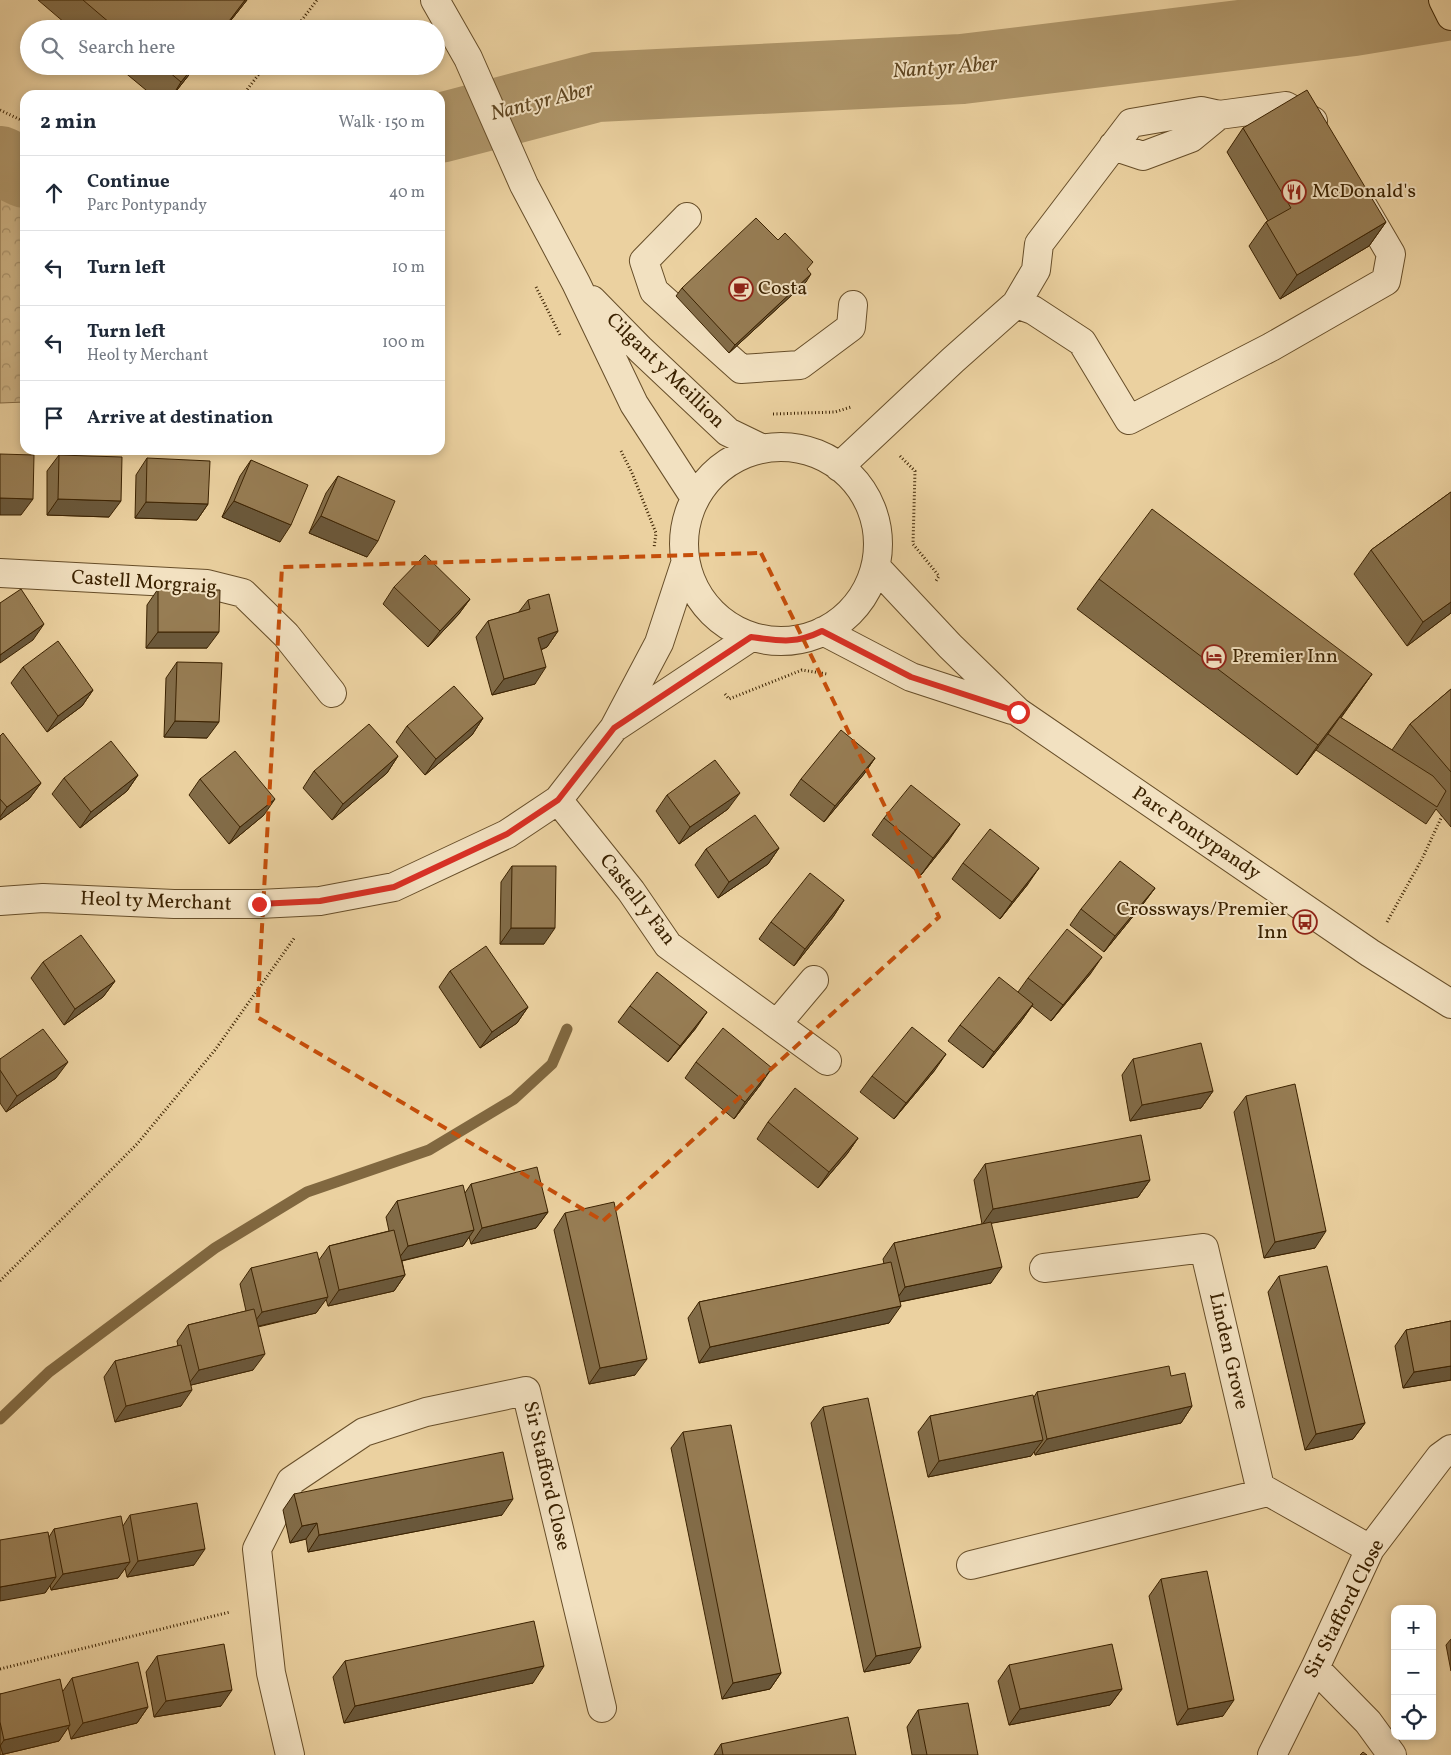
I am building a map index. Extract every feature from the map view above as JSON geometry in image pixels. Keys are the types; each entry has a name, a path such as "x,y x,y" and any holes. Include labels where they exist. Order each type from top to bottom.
{"main road":[{"path":"1444,0 1451,16"}],"street":[{"name":"Cilgant y Meillion","path":"435,0 463,50 504,142 576,283 634,404 695,498"},
{"path":"839,467 1016,304 1036,270 1039,244 1113,146 1142,156 1191,138 1219,115 1286,106 1311,119 1326,144"},
{"path":"1016,304 1033,310 1082,342 1129,420 1271,347 1386,281 1391,254 1346,178"},
{"path":"688,217 644,261 654,291 741,369 800,366 851,327 853,306"},
{"name":"Cilgant y Meillion","path":"576,283 641,350 728,432 761,448"},
{"path":"795,447 828,458 849,473 869,501 878,533 876,568 862,598 839,623 808,638 784,642 751,637 721,621 698,596 685,564 684,531 695,498 704,484 730,461 761,448 795,447"},
{"name":"Heol ty Merchant","path":"0,901 44,898 174,904 259,904 320,901 394,887 507,834 558,800 614,728 659,643 685,564"},
{"name":"Parc Pontypandy","path":"876,568 1018,712 1370,953 1451,1004"},
{"name":"Castell Morgraig","path":"0,573 208,584 243,593 286,635 332,693"},
{"name":"Parc Pontypandy","path":"822,631 911,677 1018,712"},
{"name":"Heol ty Merchant","path":"614,728 751,637"},
{"name":"Castell y Fan","path":"558,800 631,891 668,945 827,1061"},
{"path":"777,1024 814,980"},
{"name":"Linden Grove","path":"1044,1268 1204,1248 1260,1487 1268,1492"},
{"name":"Sir Stafford Close","path":"290,1755 271,1673 257,1549 292,1481 364,1432 426,1412 526,1391 602,1708"},
{"name":"Sir Stafford Close","path":"1272,1755 1370,1549 1440,1457 1451,1449"},
{"path":"971,1564 1268,1492 1370,1549"},
{"path":"1315,1668 1368,1722 1392,1755"}],"path":[{"path":"302,20 317,0"},
{"path":"247,90 258,75"},
{"path":"0,110 20,120"},
{"path":"533,281 562,340"},
{"path":"772,414 835,412 853,406 915,471 913,544 939,576 918,612"},
{"path":"649,427 619,447 632,473 656,533 653,552"},
{"path":"706,666 729,699 802,670 828,674"},
{"path":"1370,953 1422,858 1442,816"},
{"path":"0,1281 137,1144 215,1050 320,901"},
{"path":"0,1669 263,1604"}],"highlighted area":[{"path":"761,553 939,917 603,1221 257,1017 282,567"}],"green space":[{"path":"0,161 20,171 20,402 0,403"}],"building":[{"path":"83,0 245,0 230,20 106,20"},
{"path":"173,75 187,75 181,82"},
{"name":"McDonald's","path":"1307,90 1386,222 1297,275 1266,222 1291,208 1243,128"},
{"name":"Costa","path":"756,218 778,240 785,233 813,262 807,269 811,274 735,345 682,288"},
{"path":"0,454 34,455 33,499 0,498"},
{"path":"59,455 122,457 121,501 58,499"},
{"path":"147,458 210,461 208,504 146,502"},
{"path":"251,460 308,485 291,525 234,501"},
{"path":"338,476 395,501 378,541 321,516"},
{"path":"1451,492 1451,602 1423,622 1371,550"},
{"path":"1152,509 1372,674 1318,745 1099,579"},
{"path":"425,555 470,599 440,631 394,587"},
{"path":"21,589 44,624 0,655 0,603"},
{"path":"158,589 220,590 219,632 158,632"},
{"path":"549,594 558,631 538,638 546,667 504,679 488,621 530,609 528,600"},
{"path":"58,641 93,690 58,716 23,667"},
{"path":"177,662 222,663 219,722 175,721"},
{"path":"454,686 483,718 436,759 407,726"},
{"path":"1451,689 1451,772 1410,724"},
{"path":"1340,717 1433,776 1446,791 1437,807 1328,734"},
{"path":"369,724 398,756 343,804 314,771"},
{"path":"841,730 875,758 835,806 801,779"},
{"path":"3,733 41,783 7,807 0,799 0,736"},
{"path":"111,741 138,775 91,812 64,778"},
{"path":"235,751 275,799 240,827 200,779"},
{"path":"715,760 740,793 690,827 667,795"},
{"path":"911,785 960,824 933,858 884,818"},
{"path":"755,815 779,848 729,882 706,849"},
{"path":"990,829 1039,868 1012,902 963,863"},
{"path":"1120,861 1155,888 1115,936 1081,909"},
{"path":"512,866 556,866 555,928 511,928"},
{"path":"810,873 844,900 805,949 771,922"},
{"path":"1067,929 1102,957 1063,1005 1028,978"},
{"path":"81,935 115,981 75,1009 43,962"},
{"path":"486,946 528,1007 492,1032 450,971"},
{"path":"657,972 707,1012 680,1046 630,1006"},
{"path":"999,977 1033,1004 994,1052 960,1025"},
{"path":"912,1027 946,1054 906,1103 872,1076"},
{"path":"723,1028 772,1068 745,1102 696,1062"},
{"path":"43,1029 68,1062 17,1096 0,1070 0,1059"},
{"path":"1201,1043 1213,1091 1142,1105 1133,1059"},
{"path":"1295,1084 1326,1231 1275,1242 1246,1096"},
{"path":"795,1088 858,1138 829,1172 768,1122"},
{"path":"1141,1135 1150,1180 993,1209 985,1164"},
{"path":"537,1167 548,1212 482,1228 471,1184"},
{"path":"463,1185 474,1230 408,1246 397,1201"},
{"path":"614,1202 647,1359 600,1368 565,1213"},
{"path":"991,1222 1002,1267 905,1287 894,1243"},
{"path":"394,1230 405,1275 339,1290 329,1246"},
{"path":"317,1252 328,1297 262,1312 251,1268"},
{"path":"891,1262 901,1306 710,1347 699,1302"},
{"path":"1327,1266 1365,1423 1316,1434 1279,1276"},
{"path":"254,1309 265,1354 199,1370 188,1325"},
{"path":"1451,1321 1451,1366 1414,1372 1406,1330"},
{"path":"181,1345 192,1390 126,1406 115,1361"},
{"path":"1169,1366 1171,1376 1185,1373 1192,1406 1047,1439 1037,1392"},
{"path":"1033,1395 1043,1440 939,1461 930,1416"},
{"path":"868,1398 921,1647 876,1656 823,1407"},
{"path":"731,1425 781,1673 733,1683 683,1432"},
{"path":"503,1452 513,1499 319,1535 317,1523 302,1526 294,1494"},
{"path":"197,1503 205,1549 138,1561 130,1515"},
{"path":"121,1516 130,1562 63,1574 54,1529"},
{"path":"48,1532 56,1577 0,1587 0,1540"},
{"path":"1207,1571 1234,1700 1188,1709 1161,1579"},
{"path":"534,1621 544,1666 355,1706 345,1661"},
{"path":"224,1644 232,1690 166,1701 157,1656"},
{"path":"1112,1644 1122,1689 1020,1709 1009,1665"},
{"path":"138,1662 148,1707 83,1723 72,1678"},
{"path":"60,1679 70,1725 4,1740 0,1722 0,1694"},
{"path":"968,1703 978,1755 927,1755 918,1710"},
{"path":"848,1717 856,1755 723,1755 721,1744"}],"waterway":[{"name":"Nant yr Aber","path":"445,127 597,87 962,69 1354,21 1451,5"},
{"name":"Nant yr Aber","path":"0,161 20,171"},
{"path":"0,1419 49,1372 215,1248 307,1192 429,1150 514,1099 552,1064 567,1029"}],"place":[{"name":"McDonald's","path":"1294,192"},
{"name":"Costa","path":"741,289"},
{"name":"Premier Inn","path":"1214,657"},
{"name":"Crossways/Premier Inn","path":"1305,922"}],"route":[{"path":"259,904 320,901 394,887 507,834 558,800 614,728 751,637 784,642 808,638 822,631 911,677 1018,712"}]}
